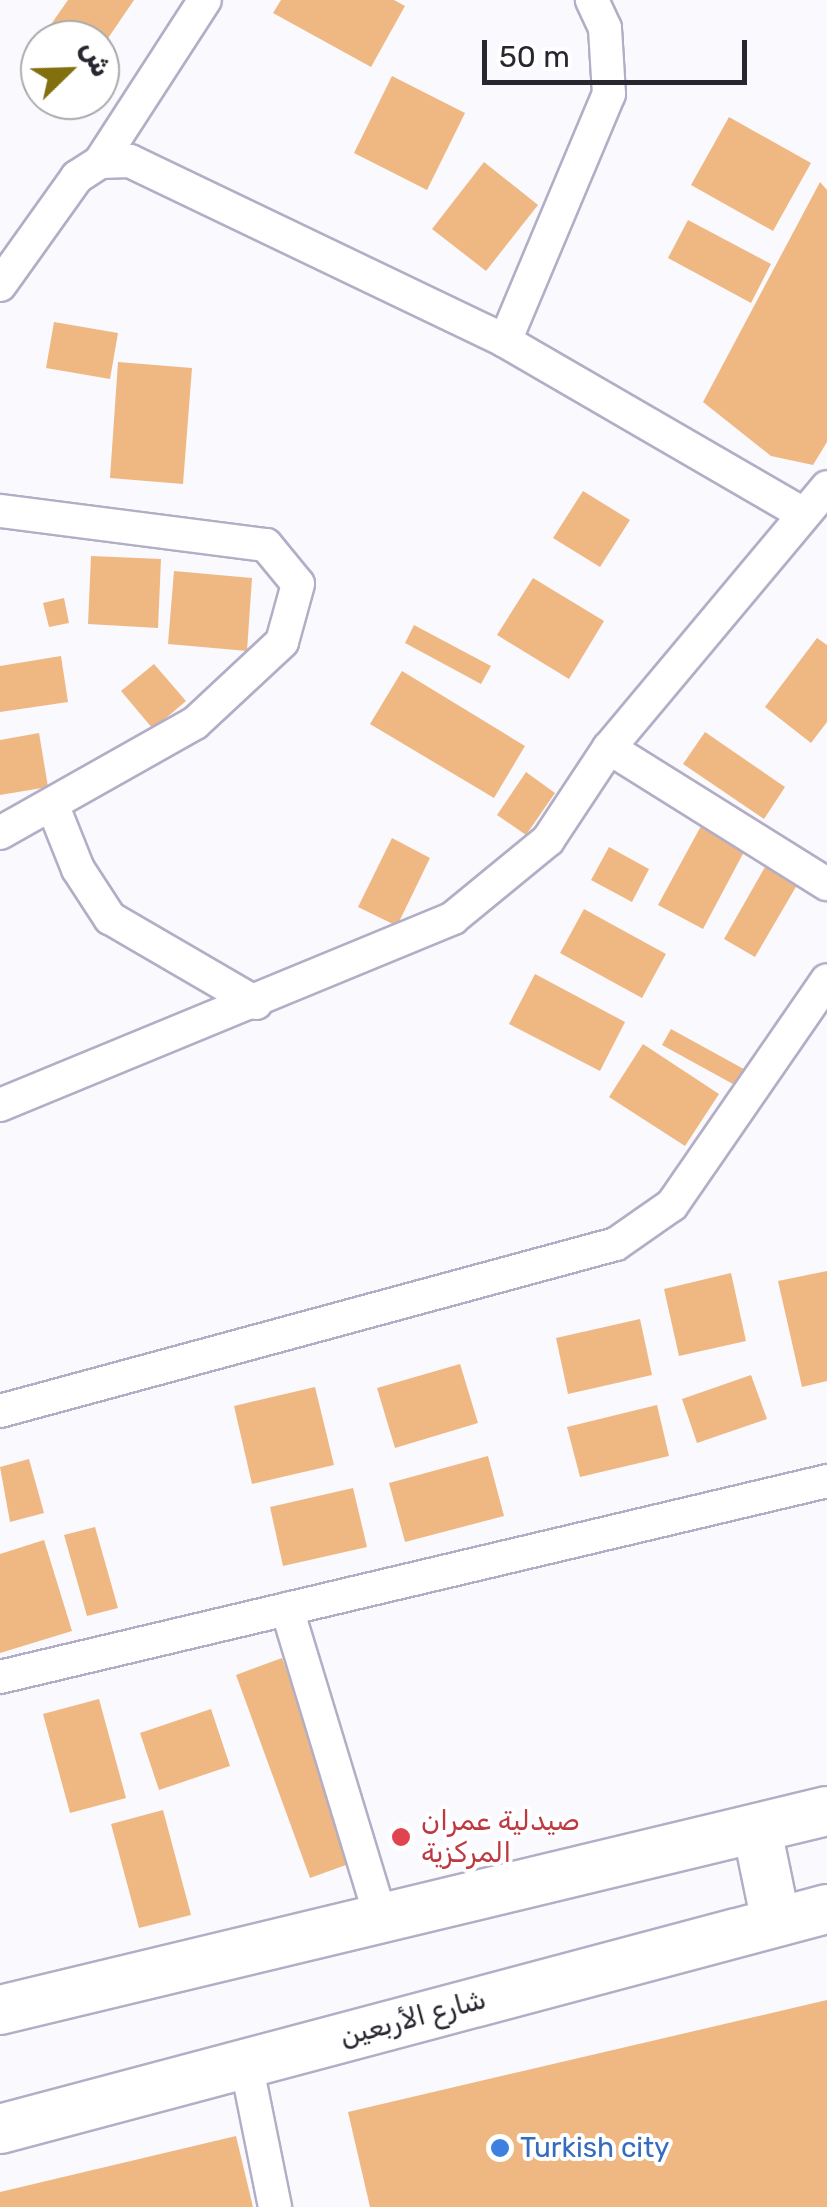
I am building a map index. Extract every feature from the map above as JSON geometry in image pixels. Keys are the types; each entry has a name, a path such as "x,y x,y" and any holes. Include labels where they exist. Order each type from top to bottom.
{"main road":[{"path":"0,2010 827,1812"},
{"path":"756,1830 776,1922"},
{"name":"شارع الأربعين","path":"0,2129 827,1910"}],"street":[{"path":"0,285 77,176 100,162 204,0"},
{"path":"504,341 610,94 605,28 592,0"},
{"path":"100,162 130,161 504,341 802,513"},
{"path":"0,1105 256,1003 453,918 548,840 609,748 827,487"},
{"path":"0,511 266,545 298,584 282,642 195,723 0,833"},
{"path":"609,748 827,884"},
{"path":"52,804 78,869 110,918 256,1003"},
{"path":"0,1411 632,1236 672,1205 827,980"},
{"path":"0,1677 827,1481"},
{"path":"287,1608 380,1916"},
{"path":"246,2063 275,2207"}],"building":[{"path":"68,0 134,0 120,21 54,20"},
{"path":"281,0 394,0 405,6 371,67 273,13"},
{"path":"392,76 465,113 427,190 354,153"},
{"path":"729,117 811,163 773,231 691,185"},
{"path":"484,162 538,205 486,271 432,229"},
{"path":"820,182 827,190 827,442 813,465 771,456 703,402"},
{"path":"688,220 771,264 751,303 668,258"},
{"path":"54,322 118,333 110,379 46,368"},
{"path":"118,362 192,368 183,484 110,478"},
{"path":"583,491 630,520 600,567 553,538"},
{"path":"91,556 161,559 158,628 88,624"},
{"path":"174,571 252,578 247,651 168,644"},
{"path":"533,578 604,621 569,679 497,635"},
{"path":"64,598 69,623 49,627 43,603"},
{"path":"414,625 491,666 481,684 405,643"},
{"path":"817,638 827,645 827,722 811,743 765,707"},
{"path":"61,656 68,702 0,712 0,666"},
{"path":"154,664 186,701 153,729 121,691"},
{"path":"402,671 525,746 494,798 370,724"},
{"path":"705,732 785,787 764,819 683,764"},
{"path":"39,733 48,787 0,795 0,740"},
{"path":"526,772 555,793 526,835 497,815"},
{"path":"701,826 745,850 703,929 658,905"},
{"path":"392,838 430,858 397,926 358,907"},
{"path":"609,847 649,869 632,902 591,880"},
{"path":"765,867 797,885 755,957 724,939"},
{"path":"584,909 666,954 642,998 560,953"},
{"path":"535,974 625,1022 600,1071 509,1024"},
{"path":"671,1029 751,1073 742,1089 662,1045"},
{"path":"643,1044 719,1094 685,1146 609,1097"},
{"path":"827,1271 827,1381 802,1387 778,1281"},
{"path":"731,1273 746,1341 679,1356 664,1289"},
{"path":"640,1319 652,1375 568,1394 556,1338"},
{"path":"460,1364 478,1423 395,1448 377,1388"},
{"path":"751,1375 767,1419 697,1443 682,1399"},
{"path":"315,1387 334,1465 252,1484 234,1406"},
{"path":"657,1405 669,1456 580,1477 567,1427"},
{"path":"488,1456 504,1516 405,1542 389,1483"},
{"path":"29,1459 44,1513 10,1522 0,1467"},
{"path":"353,1488 367,1547 283,1566 270,1507"},
{"path":"95,1527 118,1608 87,1616 64,1535"},
{"path":"44,1540 72,1631 0,1653 0,1554"},
{"path":"282,1658 357,1861 310,1878 236,1675"},
{"path":"99,1699 126,1798 70,1813 43,1714"},
{"path":"211,1709 230,1766 159,1790 140,1733"},
{"path":"163,1810 191,1915 139,1928 111,1824"},
{"path":"827,2000 827,2207 370,2207 348,2112"},
{"path":"236,2136 253,2207 0,2207 0,2192"}],"place":[{"name":"صيدلية عمران المركزية","path":"401,1837"},
{"name":"Turkish city","path":"500,2148"}]}
